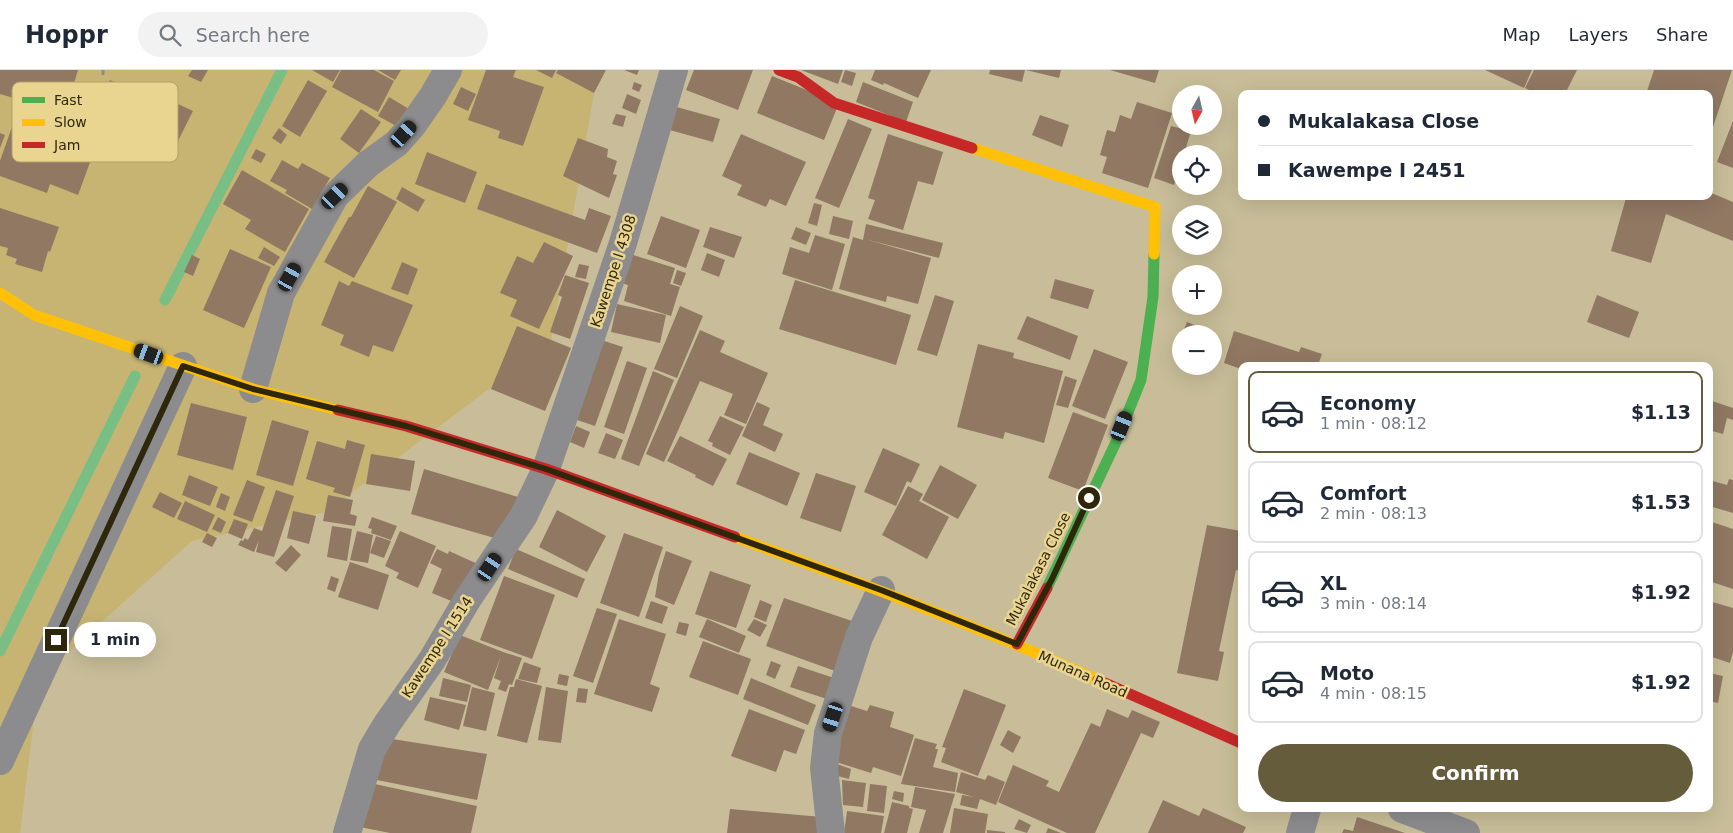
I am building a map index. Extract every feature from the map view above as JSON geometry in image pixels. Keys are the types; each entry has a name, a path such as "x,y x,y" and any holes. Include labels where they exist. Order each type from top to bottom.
{"street":[{"path":"253,389 281,293 335,196 368,164 397,143 433,96 448,70"},
{"name":"Kawempe I 4308","path":"546,469 623,243 674,70"},
{"name":"Mukalakasa Close","path":"779,70 798,77 834,104 1155,207 1153,297 1141,380 1116,442 1052,579 1017,644"},
{"name":"Munana Road","path":"0,293 34,315 183,366 253,389 406,426 546,469 881,590 1017,644 1238,743"},
{"path":"0,761 183,366"},
{"name":"Kawempe I 1514","path":"347,833 372,749 387,724 432,660 467,600 523,517 546,469"},
{"path":"831,833 824,768 828,733 859,637 881,590"},
{"path":"1300,833 1306,812"},
{"path":"1410,812 1466,833"}],"path":[{"path":"103,70 103,75"}],"shaded area":[{"path":"0,70 598,70 551,342 326,512 192,541 39,678 20,833 0,833"}],"building":[{"path":"0,70 78,70 74,82 12,82 12,98 0,94"},
{"path":"192,70 208,70 201,82 188,76"},
{"path":"312,70 340,70 333,82"},
{"path":"341,70 374,70 394,81 378,112 332,87"},
{"path":"378,70 401,70 395,80"},
{"path":"486,70 516,70 513,77 544,87 523,146 498,138 500,131 468,120"},
{"path":"536,70 556,70 552,78"},
{"path":"558,70 606,70 594,93 556,73"},
{"path":"624,70 639,70 637,75"},
{"path":"694,70 753,70 738,110 686,90"},
{"path":"801,70 843,70 838,84"},
{"path":"845,70 856,73 852,86 841,82"},
{"path":"875,70 931,70 918,98 884,83 883,85 871,80"},
{"path":"990,70 1025,70 1022,82 989,74"},
{"path":"1026,70 1061,70 1059,78"},
{"path":"1110,70 1159,70 1155,83"},
{"path":"1485,70 1532,70 1524,88"},
{"path":"1534,70 1577,70 1567,90 1529,90 1525,88"},
{"path":"1654,70 1732,70 1713,127 1713,90 1647,90"},
{"path":"772,76 839,103 824,140 757,113"},
{"path":"308,80 327,91 300,137 282,126"},
{"path":"634,82 642,85 639,92 632,89"},
{"path":"863,82 913,102 906,122 856,102"},
{"path":"461,87 476,94 468,111 453,104"},
{"path":"627,94 641,100 636,114 622,108"},
{"path":"389,97 409,109 398,127 378,116"},
{"path":"1137,102 1172,113 1148,188 1102,173 1107,157 1100,155 1107,130 1115,132 1120,115 1131,119"},
{"path":"178,104 193,111 178,141"},
{"path":"673,106 720,119 713,142 666,129"},
{"path":"361,109 381,122 359,153 340,139"},
{"path":"616,114 626,116 623,127 612,124"},
{"path":"1040,115 1069,125 1062,147 1032,135"},
{"path":"848,119 872,129 839,208 815,198"},
{"path":"1733,121 1733,168 1717,162"},
{"path":"1171,126 1172,135 1190,135 1187,145 1172,145 1172,184 1154,178"},
{"path":"12,127 12,162 90,162 78,195 50,184 47,193 0,176 0,161"},
{"path":"279,128 287,135 281,144 272,138"},
{"path":"0,133 5,135 0,148"},
{"path":"741,134 806,162 786,206 770,199 766,207 737,195 742,185 722,176"},
{"path":"888,134 943,152 933,185 918,181 903,230 868,219 875,200 868,198"},
{"path":"578,138 608,149 607,157 617,161 613,174 617,175 609,198 563,176"},
{"path":"256,149 266,154 261,163 251,158"},
{"path":"427,152 477,172 465,203 415,184"},
{"path":"282,160 298,169 302,163 330,178 312,209 285,193 287,190 270,181"},
{"path":"242,170 309,209 285,252 245,229 251,220 223,204"},
{"path":"486,184 585,220 589,208 611,216 597,253 477,209"},
{"path":"368,186 397,202 354,278 324,262"},
{"path":"402,187 425,200 418,212 396,199"},
{"path":"1713,194 1733,202 1733,241 1666,214 1651,263 1611,251 1625,200 1713,200"},
{"path":"814,203 822,205 817,226 808,223"},
{"path":"0,208 59,227 50,252 48,251 42,272 15,264 17,259 6,255 8,248 0,246"},
{"path":"661,216 700,230 686,268 647,254"},
{"path":"833,216 853,221 849,239 829,234"},
{"path":"866,224 943,243 939,258 865,239 931,258 918,304 887,296 886,302 839,289 853,237 863,240"},
{"path":"710,227 742,237 734,258 703,247"},
{"path":"796,227 811,233 806,245 791,239"},
{"path":"815,235 845,244 832,290 782,274 790,247 809,253"},
{"path":"544,242 573,256 539,329 510,316 517,300 500,293 517,256 533,263"},
{"path":"264,247 280,257 274,266 258,258"},
{"path":"230,249 271,267 244,328 203,310"},
{"path":"707,253 725,260 719,277 701,270"},
{"path":"630,254 675,268 670,284 680,287 671,316 624,301 628,285 621,283"},
{"path":"192,255 200,259 193,276 184,272"},
{"path":"402,262 418,269 408,295 391,289"},
{"path":"579,264 589,266 586,279 575,277"},
{"path":"677,270 686,273 681,286 673,283"},
{"path":"565,275 589,283 570,339 550,332 562,297 558,295"},
{"path":"1055,279 1094,290 1088,309 1050,298"},
{"path":"795,280 911,315 896,365 779,329"},
{"path":"339,281 349,286 352,281 413,305 393,352 373,345 369,357 340,345 344,335 321,325"},
{"path":"935,295 954,301 937,356 917,350"},
{"path":"1597,295 1639,312 1629,338 1587,322"},
{"path":"617,304 666,315 660,343 611,332"},
{"path":"680,306 703,316 677,378 654,369"},
{"path":"1027,316 1078,336 1070,360 1017,339"},
{"path":"517,326 571,348 545,411 491,389"},
{"path":"700,330 725,341 720,352 768,373 746,424 724,415 733,394 700,381 664,462 646,454"},
{"path":"1234,331 1299,352 1301,347 1322,354 1319,362 1238,362 1238,368 1224,363"},
{"path":"601,340 623,347 595,426 574,419"},
{"path":"978,344 1014,353 1013,358 1063,371 1044,443 1005,432 1003,439 957,427"},
{"path":"1094,349 1128,362 1105,419 1072,406"},
{"path":"627,361 647,368 624,434 604,427"},
{"path":"653,371 674,380 639,466 621,459"},
{"path":"1065,376 1077,380 1068,408 1056,405"},
{"path":"1713,401 1733,408 1733,420 1727,418 1723,434 1713,431"},
{"path":"757,402 770,408 763,425 783,434 775,452 742,436"},
{"path":"191,403 247,417 233,470 177,455"},
{"path":"1073,412 1108,425 1083,491 1048,478"},
{"path":"720,416 744,427 730,455 712,446 713,443 708,441"},
{"path":"272,420 309,431 293,486 256,475"},
{"path":"576,426 590,432 584,448 570,442"},
{"path":"606,433 623,440 615,459 598,453"},
{"path":"680,436 727,459 713,486 695,477 696,475 667,461"},
{"path":"347,440 365,445 350,497 333,492 335,488 306,479 317,441 345,449"},
{"path":"883,448 920,464 911,483 907,481 896,506 864,492"},
{"path":"749,452 800,473 787,506 736,484"},
{"path":"371,454 415,461 410,491 366,484"},
{"path":"940,465 977,485 958,519 922,500"},
{"path":"424,469 518,497 505,541 411,514"},
{"path":"816,473 856,486 841,532 800,518"},
{"path":"189,475 218,487 210,506 182,495"},
{"path":"1729,479 1733,480 1733,513 1713,507 1713,481 1727,485"},
{"path":"247,480 265,487 252,522 233,515"},
{"path":"908,486 923,494 919,501 949,517 927,559 882,535"},
{"path":"276,490 294,496 274,557 256,552 259,540 254,552 238,545 245,538 248,540 254,528 262,531"},
{"path":"160,492 182,503 174,518 152,507"},
{"path":"221,493 230,497 225,511 216,507"},
{"path":"328,495 353,500 350,514 357,516 355,526 323,521"},
{"path":"185,501 215,515 207,532 177,519"},
{"path":"557,510 606,536 587,572 539,547"},
{"path":"293,511 316,516 309,544 287,538"},
{"path":"218,517 226,522 221,533 212,529"},
{"path":"372,517 397,526 391,540 371,533 372,529 368,528"},
{"path":"234,519 248,524 242,539 228,533"},
{"path":"1713,522 1733,529 1733,589 1713,582"},
{"path":"1207,525 1238,530 1238,570 1236,570 1219,651 1224,652 1218,681 1177,673"},
{"path":"332,526 352,529 347,561 327,557"},
{"path":"357,531 373,535 368,563 350,560"},
{"path":"400,531 436,546 418,588 396,578 399,573 385,566"},
{"path":"207,533 217,538 212,547 202,542"},
{"path":"624,533 663,547 639,617 600,603"},
{"path":"376,536 391,541 384,558 370,553"},
{"path":"291,545 301,555 286,572 275,563"},
{"path":"437,549 448,554 449,551 480,565 456,603 432,593 442,569 430,563"},
{"path":"516,549 585,579 577,598 508,569"},
{"path":"666,551 692,561 674,605 655,597 659,573"},
{"path":"350,562 389,575 378,610 338,597"},
{"path":"710,571 751,585 736,628 695,614"},
{"path":"331,576 339,579 335,592 327,589"},
{"path":"504,576 555,595 532,659 480,640"},
{"path":"784,598 852,621 835,671 766,646"},
{"path":"760,600 772,605 766,622 754,617"},
{"path":"651,601 668,607 662,624 645,618"},
{"path":"1713,602 1733,608 1733,652 1730,663 1713,657"},
{"path":"597,608 617,614 593,683 573,676"},
{"path":"619,619 666,634 650,684 660,688 652,712 594,694"},
{"path":"707,619 746,636 739,653 699,637"},
{"path":"754,619 767,625 760,637 747,630"},
{"path":"679,622 689,624 686,636 676,633"},
{"path":"460,635 522,658 512,685 509,684 506,692 498,689 501,681 494,678 501,656 488,690 444,672"},
{"path":"703,641 751,659 738,695 689,677"},
{"path":"771,661 781,665 775,679 766,675"},
{"path":"524,662 541,668 537,683 518,679"},
{"path":"798,666 834,678 827,699 790,687"},
{"path":"559,674 569,676 567,686 557,684"},
{"path":"1713,674 1723,676 1718,703 1713,702"},
{"path":"443,678 471,685 467,702 439,696"},
{"path":"751,678 816,705 808,725 743,699"},
{"path":"516,679 542,686 527,743 497,736 510,687 514,687"},
{"path":"472,687 495,693 486,731 463,726"},
{"path":"546,687 568,691 561,743 538,740"},
{"path":"578,688 588,689 586,703 576,702"},
{"path":"964,689 1006,705 978,776 941,762 946,748 942,747"},
{"path":"430,697 466,705 459,730 424,720"},
{"path":"870,705 894,712 890,727 914,735 901,776 873,767 871,773 833,761 851,706 867,711"},
{"path":"749,709 805,730 796,754 784,750 776,772 731,756"},
{"path":"1107,709 1128,718 1132,710 1160,722 1153,738 1141,733 1095,833 1067,833 998,802 1013,765 1049,781 1046,786 1059,792 1091,723 1100,727"},
{"path":"1008,730 1021,737 1013,753 1000,745"},
{"path":"386,738 487,754 477,800 377,780"},
{"path":"915,738 937,744 935,749 938,749 933,767 958,773 955,792 901,784"},
{"path":"834,763 851,769 849,779 834,775"},
{"path":"961,772 985,780 988,775 1005,782 996,805 980,799 977,809 960,805 962,795 974,797 956,792"},
{"path":"842,780 866,783 863,807 843,805"},
{"path":"370,783 477,806 471,833 390,833 360,827"},
{"path":"870,784 887,786 884,813 867,811"},
{"path":"915,787 955,794 943,833 919,833 926,810 911,807"},
{"path":"894,791 904,793 903,802 892,799"},
{"path":"1163,800 1199,816 1203,808 1246,827 1243,833 1148,833"},
{"path":"892,802 909,806 909,808 913,809 907,833 884,833"},
{"path":"954,808 988,814 985,833 950,833"},
{"path":"730,809 822,817 820,833 727,833"},
{"path":"847,811 884,816 881,833 844,833"},
{"path":"1357,817 1405,833 1342,833 1344,829 1353,831"},
{"path":"1019,819 1031,825 1027,833 1014,829"},
{"path":"1048,828 1061,833 1046,833"},
{"path":"987,830 1005,832 1005,833 987,833"}],"waterway":[{"path":"165,300 282,70"},
{"path":"0,651 135,376"}],"traffic: fast":[{"path":"1047,588 1116,442 1141,380 1153,297 1154,254"}],"traffic: slow":[{"path":"972,148 1155,207 1154,254"},
{"path":"0,293 34,315 253,389 338,410"},
{"path":"735,537 963,623 1098,680"}],"traffic: jam":[{"path":"779,70 798,77 834,103 972,148"},
{"path":"338,410 406,426 546,469 735,537"},
{"path":"1017,644 1047,588"},
{"path":"1098,680 1238,742"}],"route":[{"path":"56,640 183,366 253,389 406,426 546,469 881,590 1017,644 1052,579 1089,498"}]}
